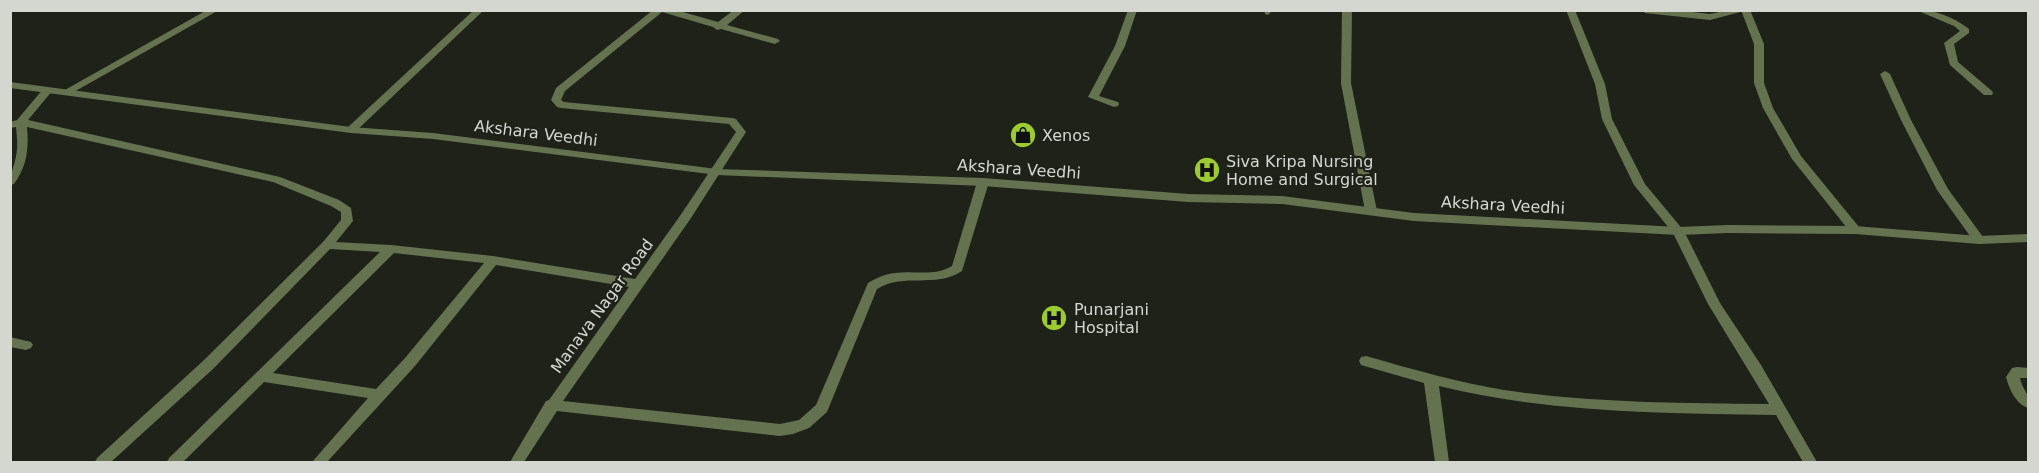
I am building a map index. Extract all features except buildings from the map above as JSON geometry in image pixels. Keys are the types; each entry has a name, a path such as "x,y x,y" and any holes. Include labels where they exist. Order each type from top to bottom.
{"street":[{"path":"68,91 215,10"},
{"path":"351,130 480,10"},
{"name":"Manava Nagar Road","path":"517,462 551,405 639,285 717,172 741,132 732,121 561,105 556,100 560,90 568,83 659,10"},
{"path":"664,10 717,27 776,41"},
{"path":"717,27 741,10"},
{"path":"1114,104 1093,97 1120,46 1133,10"},
{"path":"1347,10 1346,83 1371,211"},
{"path":"1570,10 1586,44 1600,84 1607,119 1640,185 1678,231 1714,304 1756,369 1810,462"},
{"path":"1645,10 1710,17 1744,10 1759,44 1759,83 1768,108 1796,157 1855,230"},
{"path":"1920,10 1957,24 1966,31 1949,43 1953,63 1988,93"},
{"path":"1885,74 1943,190 1979,240"},
{"name":"Akshara Veedhi","path":"10,85 351,130 433,136 717,172 983,182 1188,198 1282,200 1414,217 1678,231 1855,230 1979,240 2028,238"},
{"path":"16,124 48,90"},
{"path":"10,182 20,170 23,139 16,124"},
{"path":"16,124 276,179 335,203 346,211 346,221 327,245 208,365 102,462"},
{"path":"551,405 780,430 797,429 810,422 822,408 872,286 890,276 943,276 958,268 983,182"},
{"path":"327,245 493,260 639,285"},
{"path":"174,462 391,249"},
{"path":"319,462 410,362 493,260"},
{"path":"10,342 26,345"},
{"path":"1366,361 1431,380 1506,395 1619,406 1779,410"},
{"path":"2028,373 2017,372 2013,377 2015,386 2028,403"},
{"path":"261,376 379,395"},
{"path":"1431,380 1442,462"}],"place":[{"name":"Xenos","path":"1023,135"},
{"name":"Siva Kripa Nursing Home and Surgical","path":"1207,170"},
{"name":"Punarjani Hospital","path":"1054,318"}]}
